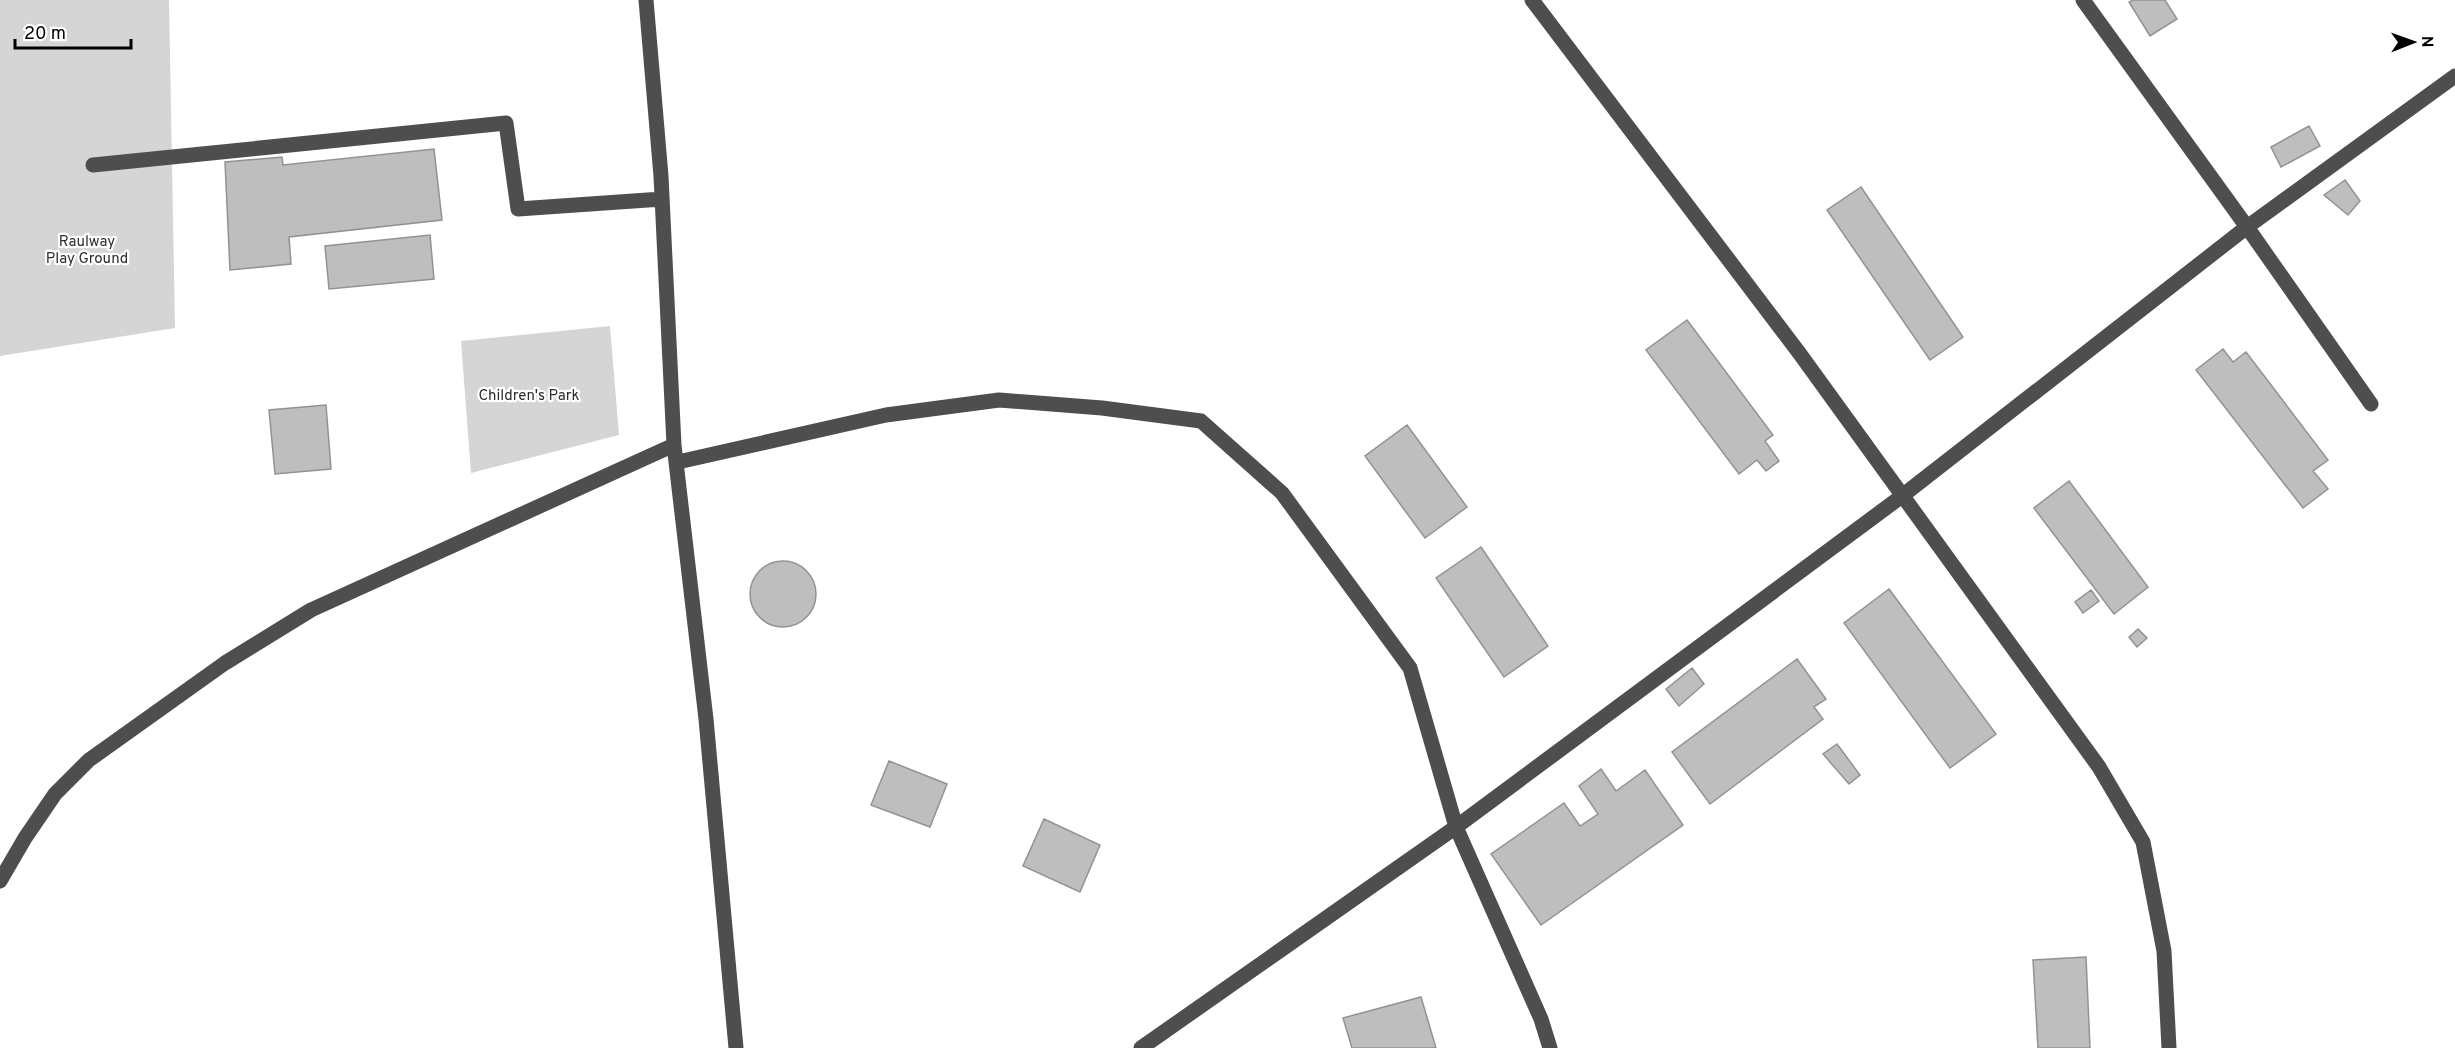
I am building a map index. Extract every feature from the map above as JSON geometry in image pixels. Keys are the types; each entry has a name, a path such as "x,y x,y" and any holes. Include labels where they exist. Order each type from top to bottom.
{"street":[{"path":"646,0 662,199 674,445 678,462 706,719 736,1048"},
{"path":"1532,0 1800,354 2099,767 2143,842 2164,951 2169,1048"},
{"path":"2083,0 2371,404"},
{"path":"1141,1048 1456,827 1902,496 2247,227 2455,76"},
{"path":"93,165 506,123 518,209 662,199"},
{"path":"678,462 886,415 999,400 1102,408 1201,422 1282,493 1410,668 1456,827 1541,1019 1550,1048"},
{"path":"0,881 25,838 55,794 89,760 225,663 311,610 674,445"}],"green space":[{"name":"Raulway Play Ground","path":"0,0 169,0 175,328 0,356"},
{"name":"Children's Park","path":"610,326 619,435 471,473 461,341"}],"building":[{"path":"2165,0 2177,19 2150,36 2129,2"},
{"path":"2309,126 2320,146 2281,167 2271,147"},
{"path":"434,149 442,220 289,237 291,264 230,270 225,162 282,157 283,165"},
{"path":"2345,180 2360,201 2348,215 2324,195"},
{"path":"1861,187 1963,337 1930,360 1827,210"},
{"path":"430,235 434,279 329,289 325,246"},
{"path":"1687,320 1773,435 1765,441 1779,461 1766,471 1757,460 1739,474 1646,350"},
{"path":"2223,349 2233,362 2246,352 2328,460 2313,471 2328,489 2303,508 2196,370"},
{"path":"326,405 331,469 275,474 269,410"},
{"path":"1407,425 1467,507 1425,538 1365,456"},
{"path":"2069,481 2148,587 2114,614 2034,508"},
{"path":"1481,547 1548,646 1504,677 1436,578"},
{"path":"783,561 796,563 806,571 814,581 816,594 814,607 806,617 796,625 783,627 770,625 760,617 752,607 750,594 752,581 760,571 770,563"},
{"path":"1889,589 1996,734 1950,768 1844,623"},
{"path":"2091,590 2099,601 2083,613 2075,602"},
{"path":"2138,629 2147,638 2137,647 2129,637"},
{"path":"1797,659 1826,699 1814,707 1823,719 1710,804 1672,752"},
{"path":"1692,668 1704,684 1679,706 1666,689"},
{"path":"1837,744 1860,775 1849,784 1823,754"},
{"path":"889,761 947,784 930,827 871,805"},
{"path":"1601,769 1616,791 1645,770 1683,825 1541,925 1491,854 1564,803 1580,826 1598,814 1579,786"},
{"path":"1044,819 1100,845 1080,892 1023,866"},
{"path":"2086,957 2090,1048 2038,1048 2033,960"},
{"path":"1421,997 1436,1048 1352,1048 1343,1018"}]}
